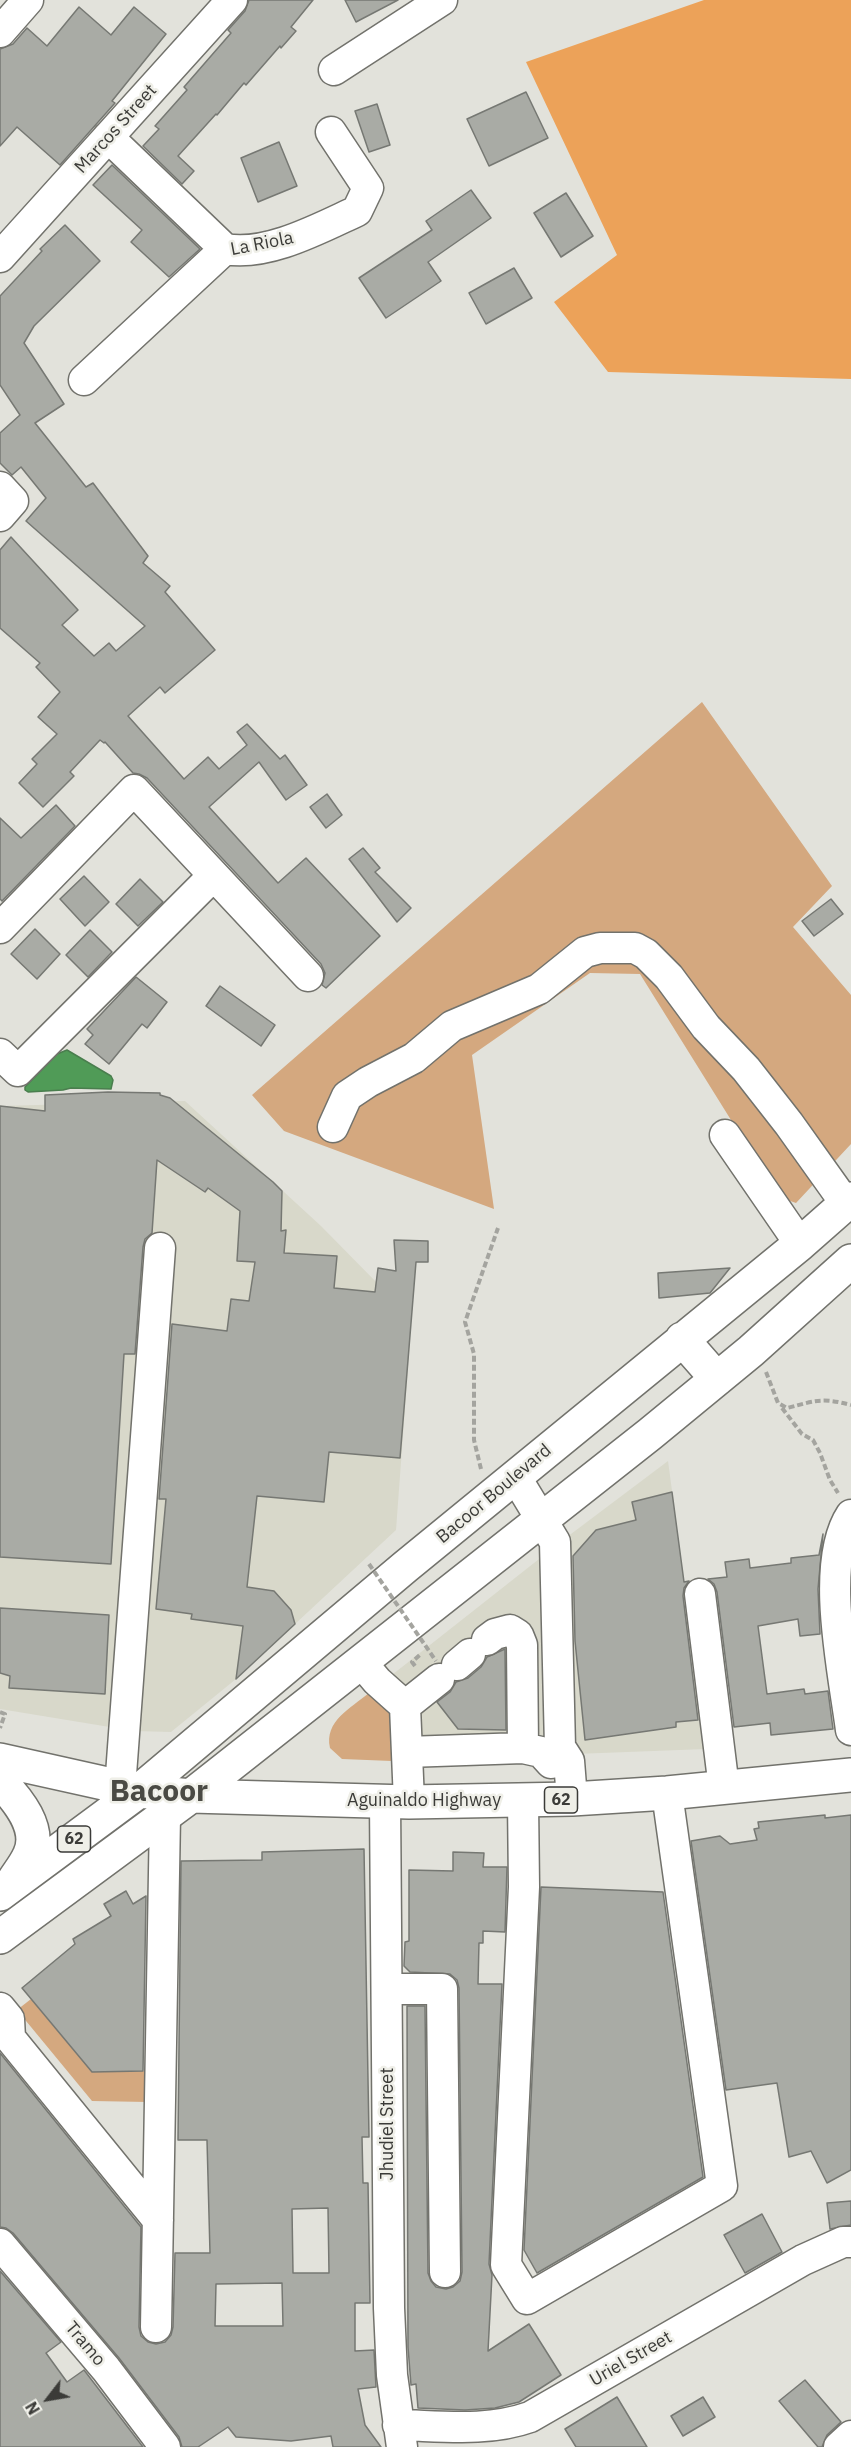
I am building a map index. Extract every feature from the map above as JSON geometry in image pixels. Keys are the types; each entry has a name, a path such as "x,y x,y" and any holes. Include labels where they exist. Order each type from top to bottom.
{"main road":[{"name":"Bacoor Boulevard","path":"129,1790 800,1244 848,1201"},
{"path":"191,1796 717,1379 851,1261"},
{"path":"682,1339 717,1379"},
{"name":"Aguinaldo Highway","path":"0,1760 129,1790 191,1796 397,1801 549,1800 667,1793 851,1775"},
{"path":"0,1780 15,1796 28,1818 33,1835 30,1855 5,1890"},
{"name":"62","path":"5,1890 129,1790"},
{"name":"62","path":"0,1937 191,1796"}],"street":[{"path":"0,32 28,0"},
{"name":"Marcos Street","path":"0,257 232,0"},
{"path":"334,70 442,0"},
{"name":"La Riola","path":"84,380 225,249 238,252 294,240 357,211 368,188 331,132"},
{"path":"108,137 225,249"},
{"path":"0,928 134,790 308,976"},
{"path":"0,1054 18,1071 213,876"},
{"path":"333,1127 347,1096 368,1082 414,1058 452,1026 539,989 585,952 600,948 635,948 646,954 669,977 706,1027 746,1069 848,1201"},
{"path":"725,1135 800,1244"},
{"path":"129,1790 160,1248"},
{"path":"506,1484 542,1520 555,1542 556,1755"},
{"path":"846,1506 838,1556 836,1620 851,1730"},
{"path":"700,1594 724,1788"},
{"path":"361,1662 377,1681 405,1706 458,1660 503,1630 510,1630 518,1635 522,1645 523,1748"},
{"name":"Jhudiel Street","path":"400,2436 392,2375 389,2308 387,1989 397,1801 407,1752 405,1706"},
{"path":"407,1752 523,1748 556,1755 569,1761 549,1800 524,1887 506,2265 527,2299 722,2186 667,1793"},
{"path":"156,2327 165,1816"},
{"path":"387,1989 442,1989 445,2272"},
{"path":"0,2008 9,2019 5,2036 158,2220"},
{"name":"Uriel Street","path":"400,2436 508,2424 530,2417 803,2260 843,2242 851,2242"},
{"name":"Tramo","path":"0,2244 106,2369 165,2447"},
{"path":"839,2447 851,2436"}],"path":[{"path":"498,1228 465,1322 474,1354 474,1440 481,1470 506,1484"},
{"path":"751,1351 765,1369 777,1403 802,1434 813,1440 830,1480 846,1506"},
{"path":"777,1403 787,1408 812,1400 833,1400 851,1405"},
{"path":"369,1564 458,1660"},
{"path":"0,1728 3,1713"}],"shaded area":[{"path":"704,0 851,0 851,379 608,372 554,302 617,255 526,62"},
{"path":"702,702 832,886 793,927 851,995 851,1144 796,1203 779,1197 640,974 590,973 472,1055 494,1209 284,1131 252,1095"},
{"path":"67,1050 111,1076 113,1080 111,1089 71,1088 28,1092 25,1090 25,1087 57,1054"},
{"path":"185,1101 321,1226 384,1290 411,1327 396,1530 236,1679 171,1732 134,1731 0,1709 0,1106"},
{"path":"668,1461 684,1581 713,1578 732,1748 392,1761 393,1714 369,1693 567,1537"},
{"path":"369,1693 393,1714 392,1761 342,1759 330,1748 329,1738 335,1723 340,1716"},
{"path":"31,1999 92,2072 148,2071 148,2102 92,2101 17,2010"}],"building":[{"path":"249,0 313,0 291,27 296,31 246,85 244,83 178,156 194,171 182,184 143,146 159,129 155,126 187,90 184,87 231,33 228,30 245,11"},
{"path":"345,0 398,0 356,22"},
{"path":"79,7 111,35 134,7 166,34 112,101 115,103 60,165 17,127 0,146 0,49 13,44 27,28 47,46"},
{"path":"526,92 548,138 489,166 467,119"},
{"path":"377,104 390,145 369,152 355,111"},
{"path":"279,142 297,186 258,202 241,158"},
{"path":"112,165 200,249 169,277 131,242 142,230 93,185"},
{"path":"471,190 491,218 428,262 441,281 386,318 359,278 432,230 426,221"},
{"path":"566,193 593,236 561,257 534,213"},
{"path":"65,225 100,261 34,326 24,343 64,404 35,423 86,487 93,483 148,556 143,563 170,586 165,592 215,650 165,693 160,687 128,716 184,779 208,757 219,769 247,745 237,732 247,724 280,759 285,755 307,785 286,800 259,762 209,807 278,883 306,858 380,936 326,988 322,985 325,973 321,964 147,778 133,773 105,742 100,740 70,772 74,776 43,807 19,783 37,764 32,759 57,734 38,717 60,692 36,667 40,663 0,628 0,550 11,537 78,610 62,625 94,656 109,643 116,651 145,626 26,521 46,498 21,467 12,475 0,463 0,433 20,415 0,385 0,296 42,251 40,249"},
{"path":"514,268 532,298 486,324 469,293"},
{"path":"327,794 342,815 326,828 310,807"},
{"path":"56,805 75,826 2,901 0,899 0,818 21,838"},
{"path":"363,848 380,868 375,872 411,908 397,922 349,859"},
{"path":"84,876 109,902 85,926 60,899"},
{"path":"140,879 163,902 138,926 116,904"},
{"path":"831,899 843,914 814,936 802,921"},
{"path":"35,929 60,954 37,979 11,954"},
{"path":"90,930 112,952 88,977 66,955"},
{"path":"136,977 167,1002 147,1028 142,1024 109,1064 85,1044 93,1035 87,1029"},
{"path":"220,986 275,1025 261,1046 206,1006"},
{"path":"108,1092 160,1093 170,1098 273,1182 282,1191 281,1231 286,1230 284,1253 337,1256 334,1288 375,1292 378,1268 396,1271 394,1240 428,1241 428,1262 416,1262 400,1458 329,1452 324,1502 257,1496 247,1587 274,1591 291,1610 295,1624 236,1679 243,1626 191,1619 192,1614 156,1609 166,1499 159,1499 172,1324 227,1331 231,1299 249,1301 255,1262 237,1261 240,1211 208,1188 205,1192 157,1160 152,1233 145,1239 143,1247 135,1354 124,1354 111,1564 0,1557 0,1106 45,1111 45,1095"},
{"path":"730,1268 710,1293 659,1298 658,1273"},
{"path":"672,1492 684,1582 689,1581 684,1588 683,1596 698,1720 676,1722 676,1727 585,1740 575,1641 573,1556 596,1530 636,1520 632,1502"},
{"path":"823,1534 818,1589 820,1634 800,1636 798,1619 758,1626 767,1694 804,1689 805,1694 828,1691 833,1729 771,1735 770,1723 734,1727 717,1592 714,1584 708,1579 727,1577 725,1562 749,1559 750,1568 791,1563 791,1558 819,1555"},
{"path":"0,1608 109,1615 105,1694 9,1688 10,1676 0,1673"},
{"path":"505,1649 506,1730 458,1729 437,1702 450,1692 456,1682 468,1678 481,1667 487,1657"},
{"path":"825,1815 825,1818 851,1815 851,2170 827,2183 811,2151 789,2157 777,2083 726,2090 691,1841 720,1836 730,1844 757,1840 754,1829 759,1828 758,1822"},
{"path":"364,1849 369,2137 362,2137 363,2183 368,2183 370,2303 355,2303 355,2351 374,2350 376,2387 358,2389 365,2425 381,2447 333,2447 331,2436 291,2441 236,2437 228,2427 198,2447 182,2447 179,2437 119,2358 13,2233 0,2227 0,2053 141,2227 139,2327 141,2336 148,2342 156,2344 165,2342 171,2335 175,2253 210,2253 207,2140 178,2140 181,1861 262,1860 262,1852","holes":["328,2208 329,2273 293,2273 292,2209","282,2283 283,2326 215,2326 216,2284"]},
{"path":"453,1852 484,1853 483,1867 507,1867 505,1932 483,1931 483,1943 479,1943 478,1984 502,1984 489,2264 492,2275 488,2351 529,2324 561,2375 519,2402 495,2408 465,2410 418,2408 416,2384 411,2385 408,2347 407,2006 425,2006 428,2273 436,2287 446,2289 460,2281 462,2272 459,1988 457,1980 450,1974 410,1972 404,1966 405,1942 409,1941 409,1870 453,1871"},
{"path":"541,1887 663,1892 703,2177 537,2273 524,2250"},
{"path":"126,1891 133,1904 146,1896 143,2071 92,2072 22,1988 75,1944 73,1939 111,1916 104,1904"},
{"path":"851,2201 851,2225 830,2229 827,2203"},
{"path":"762,2214 782,2252 745,2273 724,2235"},
{"path":"0,2271 61,2342 46,2353 67,2382 84,2370 143,2447 0,2447"},
{"path":"805,2380 841,2422 827,2435 822,2447 818,2447 779,2401"},
{"path":"617,2397 647,2447 576,2447 565,2429"},
{"path":"703,2397 715,2417 683,2436 671,2416"}],"district":[{"name":"Bacoor","path":"159,1792"}]}
